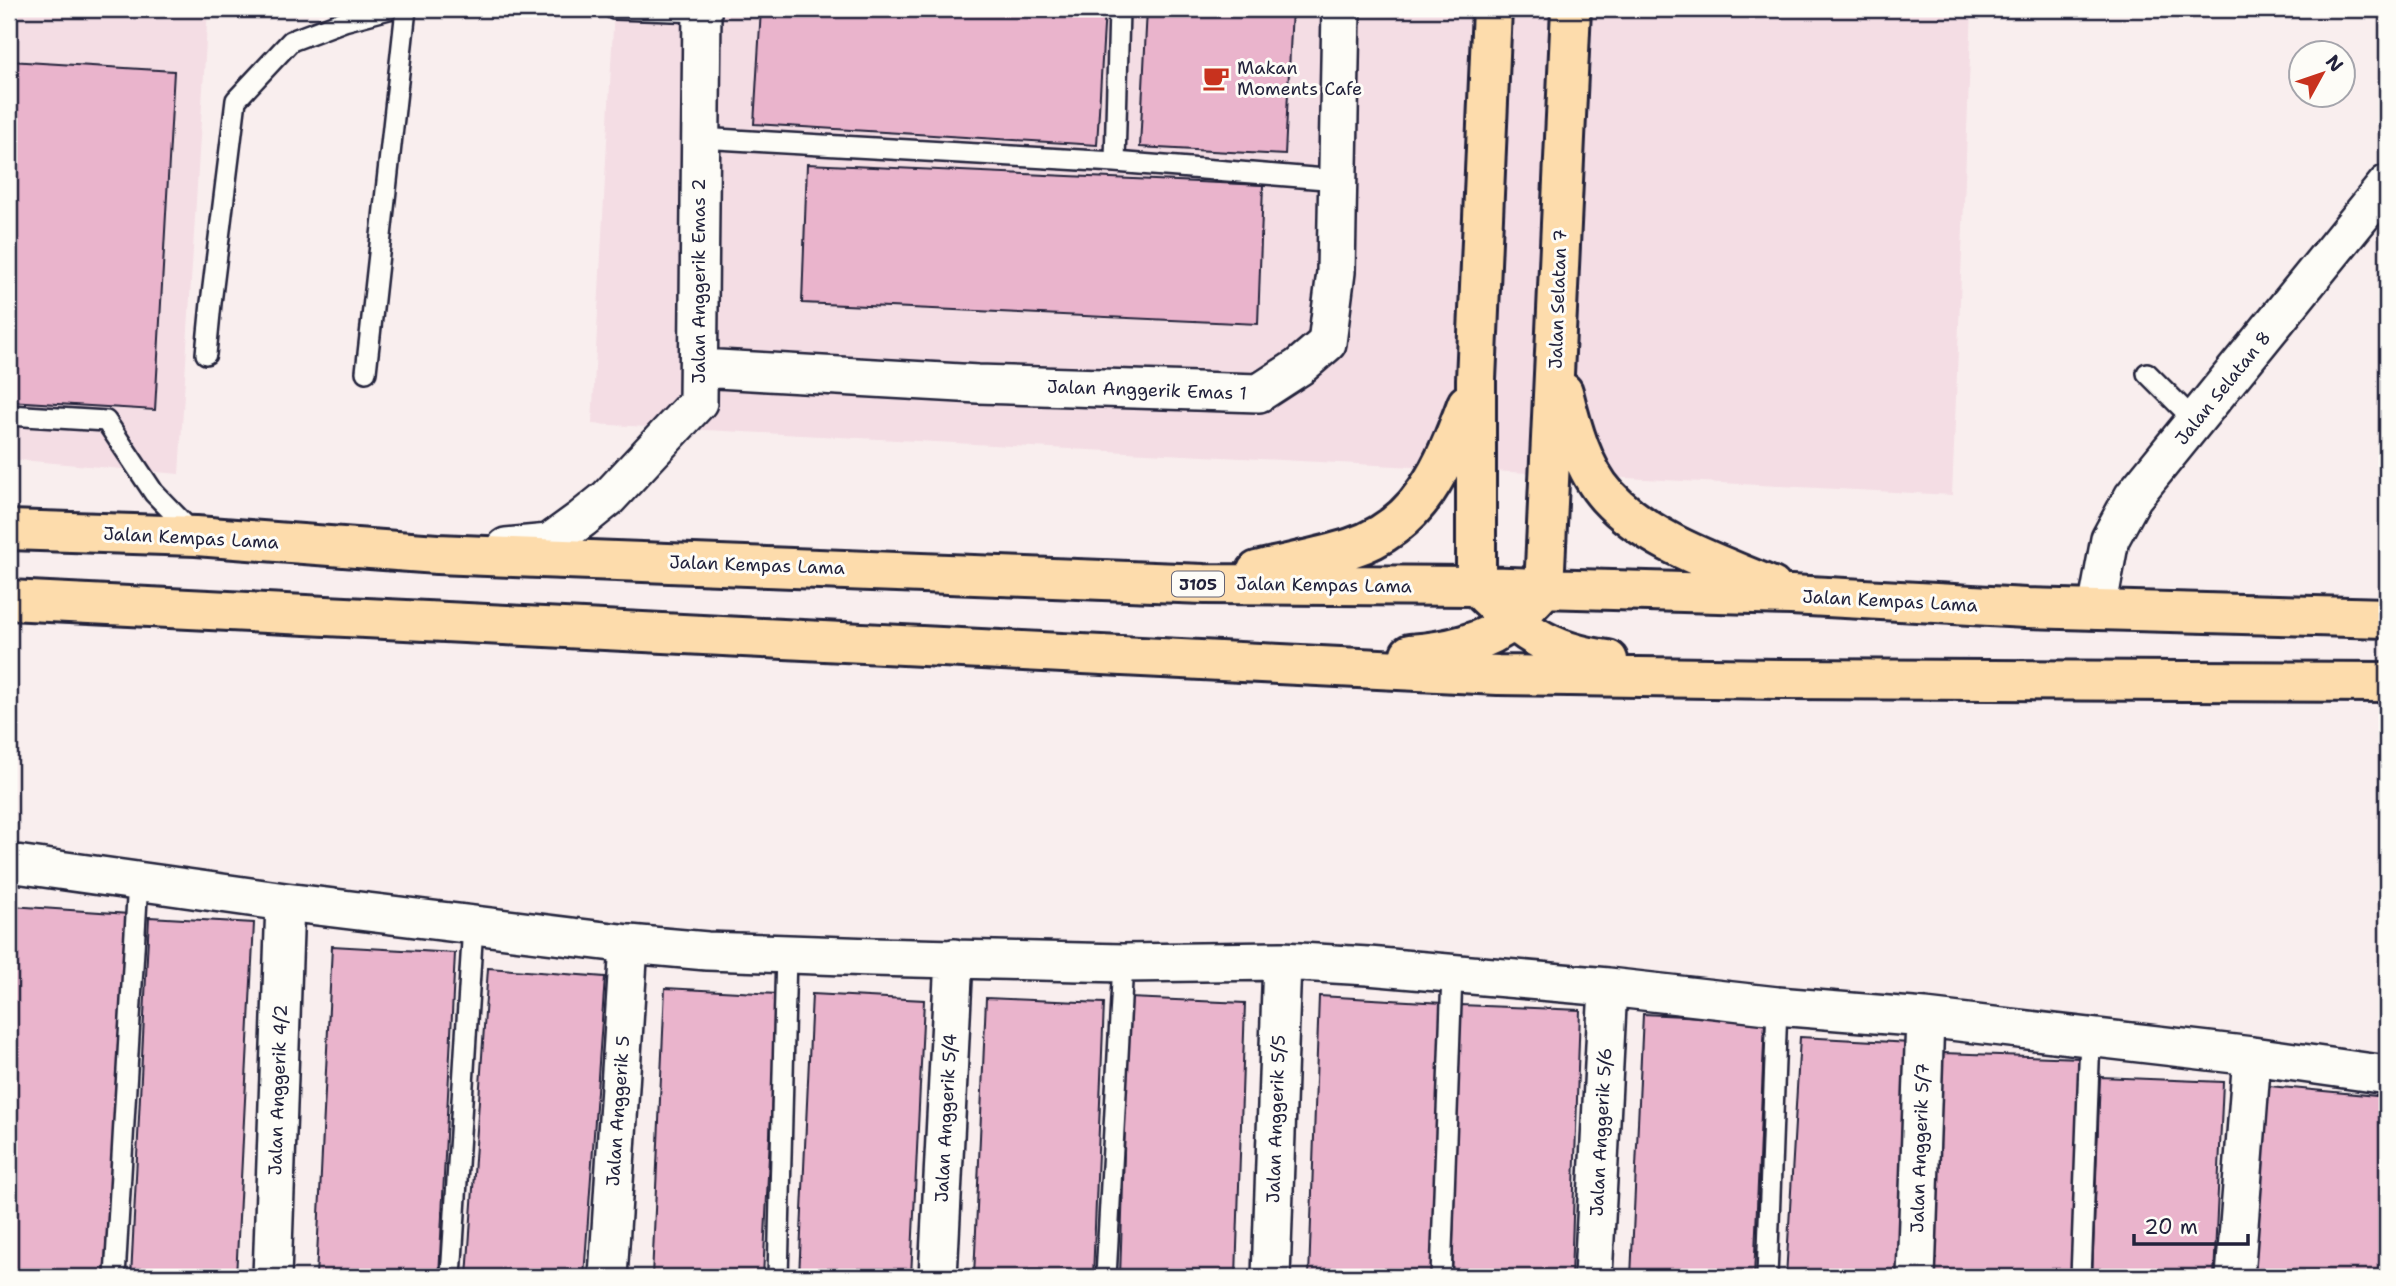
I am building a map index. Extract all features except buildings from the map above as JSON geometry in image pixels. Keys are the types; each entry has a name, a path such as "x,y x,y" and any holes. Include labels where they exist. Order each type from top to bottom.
{"main road":[{"path":"1492,9 1476,380 1476,586 1512,621 1541,642 1573,654 1781,679"},
{"name":"Jalan Selatan 7","path":"1544,589 1571,9"},
{"path":"1555,359 1569,421 1584,458 1605,494 1644,528 1704,558 1791,595"},
{"path":"1204,584 1351,548 1375,538 1411,511 1434,482 1445,460 1476,380"},
{"name":"Jalan Kempas Lama","path":"9,530 197,536 437,554 1204,584 1476,586 1791,595 2097,610 2387,618"},
{"path":"1247,663 1437,652 1461,647 1512,621 1544,589"},
{"path":"9,600 1498,675 2387,682"}],"street":[{"name":"Jalan Anggerik Emas 1","path":"700,368 978,384 1259,393 1298,367 1327,343 1336,272 1341,9"},
{"name":"Jalan Anggerik Emas 2","path":"437,554 548,543 608,498 698,402 702,11"},
{"name":"Jalan Selatan 8","path":"2097,610 2110,538 2133,497 2387,184"},
{"path":"9,863 285,902 707,951 1123,963 1282,961 1368,966 1925,1018 2252,1056 2387,1075"},
{"name":"Jalan Anggerik 4/2","path":"271,1277 285,902"},
{"name":"Jalan Anggerik 5","path":"608,1277 629,944"},
{"name":"Jalan Anggerik 5/4","path":"938,1277 954,958"},
{"name":"Jalan Anggerik 5/5","path":"1271,1277 1282,961"},
{"name":"Jalan Anggerik 5/6","path":"1593,1277 1608,987"},
{"name":"Jalan Anggerik 5/7","path":"1916,1277 1925,1018"},
{"path":"2235,1277 2252,1056"}],"lane":[{"path":"206,354 236,100 291,41 389,9"},
{"path":"366,372 407,9"},
{"path":"614,9 702,11"},
{"path":"1115,162 1119,9"},
{"path":"700,138 1115,162 1338,180"},
{"path":"2147,373 2196,422"},
{"path":"9,415 106,421 154,493 197,536"},
{"path":"115,1277 138,881"},
{"path":"451,1277 473,925"},
{"path":"778,1277 786,954"},
{"path":"1106,1277 1123,963"},
{"path":"1441,1277 1452,975"},
{"path":"1767,1277 1777,1006"},
{"path":"2081,1277 2090,1037"}],"shaded area":[{"path":"9,9 208,9 179,474 9,459"},
{"path":"614,9 1972,9 1952,495 592,424"}],"place":[{"name":"Makan Moments Cafe","path":"1216,78"}]}
